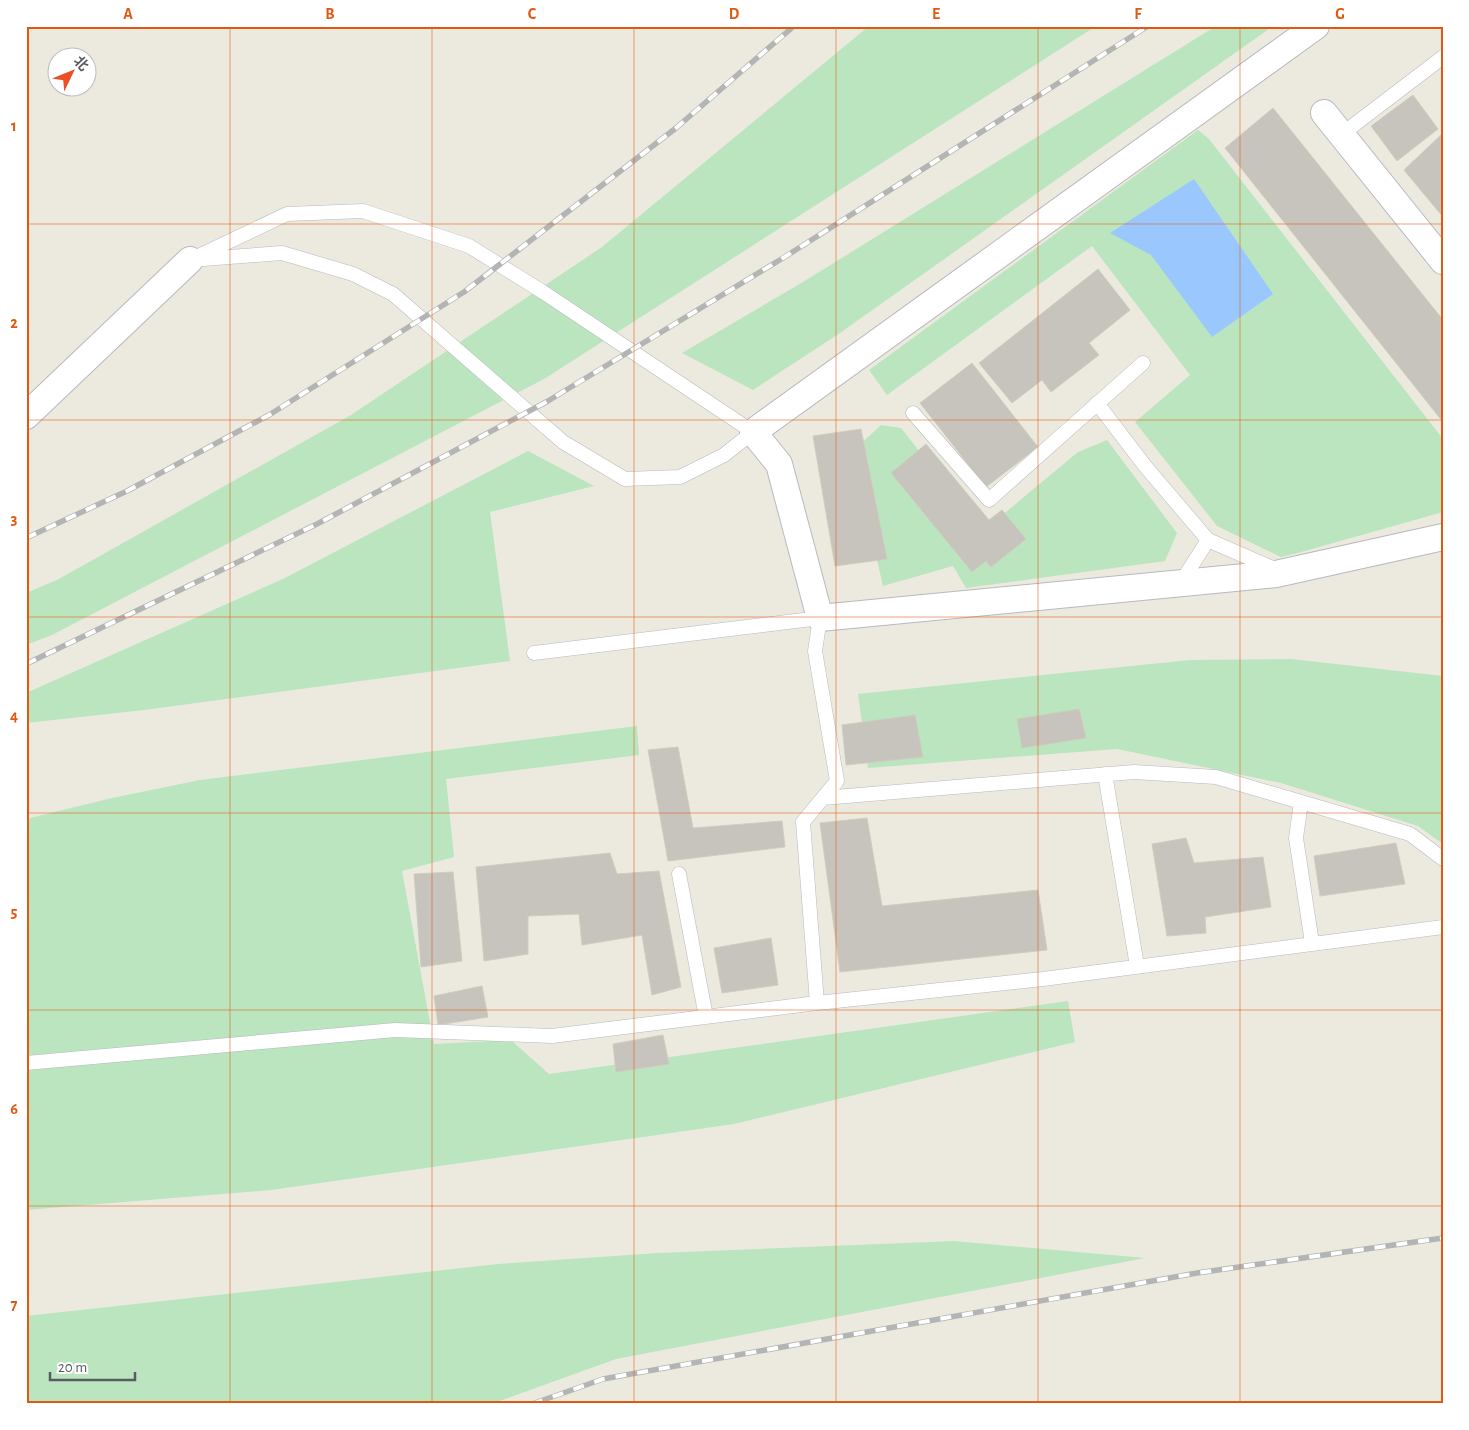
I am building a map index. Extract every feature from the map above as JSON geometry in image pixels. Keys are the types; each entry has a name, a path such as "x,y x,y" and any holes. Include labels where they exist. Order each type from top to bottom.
{"street":[{"path":"1316,26 753,432 779,464 820,618 1285,573 1443,537"},
{"path":"1324,113 1443,261"},
{"path":"26,416 190,260"}],"lane":[{"path":"1342,134 1443,57"},
{"path":"363,211 468,246 551,297 753,432 724,455 680,477 626,479 563,442 393,294 353,274 282,253 190,260 287,214 363,211"},
{"path":"913,413 988,500 1143,363"},
{"path":"1097,403 1145,466 1208,540 1285,573"},
{"path":"1180,584 1208,540"},
{"path":"534,653 820,618 815,651 837,781 803,822 817,1003"},
{"path":"823,798 1134,772 1216,777 1410,834 1443,859"},
{"path":"1104,774 1137,966"},
{"path":"1301,802 1296,838 1312,943"},
{"path":"679,874 706,1017"},
{"path":"26,1063 395,1030 552,1036 817,1003 1043,979 1312,943 1443,928"}],"green space":[{"path":"869,26 1096,26 544,379 52,635 26,645 26,593 57,580 351,415 602,247"},
{"path":"1216,26 1273,26 840,333 753,390 682,353 803,282"},
{"path":"1198,130 1209,139 1443,439 1443,512 1281,557 1217,526 1135,422 1190,375 1092,246 887,395 869,370"},
{"path":"881,425 901,428 983,531 1078,452 1107,440 1177,533 1165,561 966,588 953,566 883,586 852,452"},
{"path":"528,451 594,486 490,512 510,661 144,710 26,723 26,693 283,579"},
{"path":"1291,659 1443,676 1443,844 1418,826 1281,783 1117,749 868,768 858,694 1190,660"},
{"path":"637,726 639,755 446,779 454,857 402,871 434,1044 511,1040 549,1074 1068,1001 1075,1042 734,1124 271,1190 26,1210 26,819 112,798 200,780"},
{"path":"954,1241 1145,1258 616,1359 491,1404 26,1404 26,1316 498,1264 658,1253"}],"water":[{"path":"1194,179 1273,294 1212,337 1151,255 1110,233"}],"building":[{"path":"1413,95 1438,129 1397,161 1371,126"},
{"path":"1273,108 1443,320 1443,422 1225,148"},
{"path":"1443,133 1443,217 1404,170"},
{"path":"1098,269 1130,310 1089,343 1099,355 1051,392 1042,380 1012,403 979,363"},
{"path":"972,363 1038,447 986,487 920,403"},
{"path":"861,429 887,559 835,566 813,436"},
{"path":"926,444 989,520 1002,510 1026,539 991,567 986,561 972,572 891,473"},
{"path":"1079,709 1086,738 1022,748 1017,719"},
{"path":"915,715 923,757 846,765 842,725"},
{"path":"678,747 693,828 782,821 785,847 668,861 648,750"},
{"path":"867,818 882,906 1038,890 1047,950 840,972 820,823"},
{"path":"1186,838 1194,863 1263,857 1271,907 1205,917 1206,933 1167,936 1152,844"},
{"path":"1396,843 1405,884 1320,896 1314,856"},
{"path":"610,853 617,874 659,871 681,987 652,995 642,935 582,945 579,914 528,916 528,954 484,961 476,867"},
{"path":"453,872 462,961 421,967 414,874"},
{"path":"771,938 778,985 722,993 714,948"},
{"path":"482,986 488,1017 438,1025 434,996"},
{"path":"663,1035 669,1064 616,1072 613,1044"}],"railway":[{"path":"26,538 127,491 269,415 464,292 676,128 794,26"},
{"path":"26,664 317,524 548,401 783,258 1148,26"},
{"path":"532,1404 603,1379 1197,1273 1443,1238"}]}
